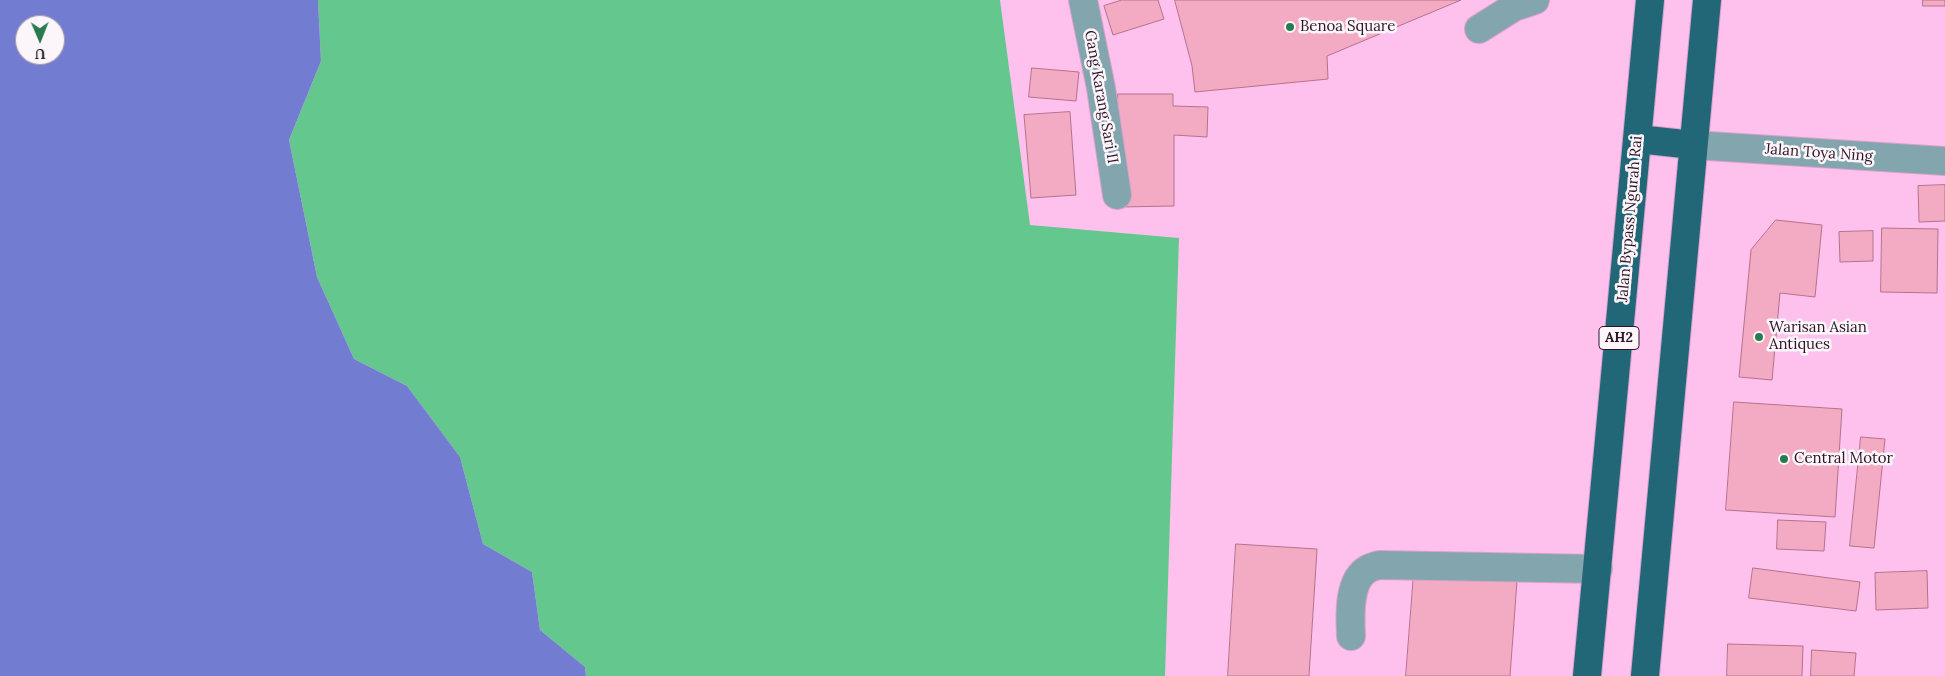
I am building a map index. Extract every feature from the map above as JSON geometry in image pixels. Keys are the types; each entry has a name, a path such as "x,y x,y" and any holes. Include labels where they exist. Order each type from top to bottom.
{"highway":[{"name":"Jalan Bypass Ngurah Rai","path":"1587,676 1650,0"},
{"path":"1645,676 1707,0"},
{"path":"1638,139 1693,145"}],"street":[{"name":"Gang Karang Sari II","path":"1083,0 1100,88 1117,195"},
{"path":"1480,29 1514,8 1535,0"},
{"name":"Jalan Toya Ning","path":"1693,145 1945,161"},
{"path":"1351,636 1349,609 1357,581 1367,569 1379,565 1598,568"}],"green space":[{"path":"318,0 1000,0 1030,225 1179,238 1165,676 586,676 585,667 540,630 532,572 483,544 460,457 407,386 354,359 317,277 289,140 321,61"}],"water":[{"path":"0,0 318,0 321,61 289,140 317,277 354,359 407,386 460,457 483,544 532,572 540,630 585,667 586,676 0,676"}],"building":[{"path":"1122,0 1158,0 1164,19 1113,35 1104,6"},
{"name":"Benoa Square","path":"1175,0 1461,0 1327,56 1328,79 1195,92 1192,66"},
{"path":"1923,0 1945,0 1945,6 1923,6"},
{"path":"1032,68 1079,72 1076,101 1029,97"},
{"path":"1118,94 1173,94 1173,106 1208,107 1207,137 1174,135 1174,206 1119,207"},
{"path":"1070,112 1076,195 1031,198 1024,115"},
{"path":"1945,185 1945,221 1919,222 1918,186"},
{"name":"Warisan Asian Antiques","path":"1776,220 1822,225 1815,297 1780,293 1772,380 1739,377 1751,250"},
{"path":"1882,228 1938,229 1937,293 1881,292"},
{"path":"1873,231 1873,261 1840,262 1839,232"},
{"name":"Central Motor","path":"1734,402 1842,409 1835,517 1726,510"},
{"path":"1861,437 1885,439 1874,548 1850,546"},
{"path":"1778,520 1826,522 1824,551 1777,549"},
{"path":"1236,544 1317,549 1309,676 1228,676"},
{"path":"1753,568 1860,582 1856,611 1749,598"},
{"path":"1927,571 1928,608 1876,610 1875,573"},
{"path":"1414,573 1517,581 1510,676 1406,676"},
{"path":"1728,644 1803,646 1802,676 1727,676"},
{"path":"1812,650 1856,653 1854,676 1811,676"}],"place":[{"name":"Benoa Square","path":"1290,27"},
{"name":"Warisan Asian Antiques","path":"1759,337"},
{"name":"Central Motor","path":"1784,459"}]}
